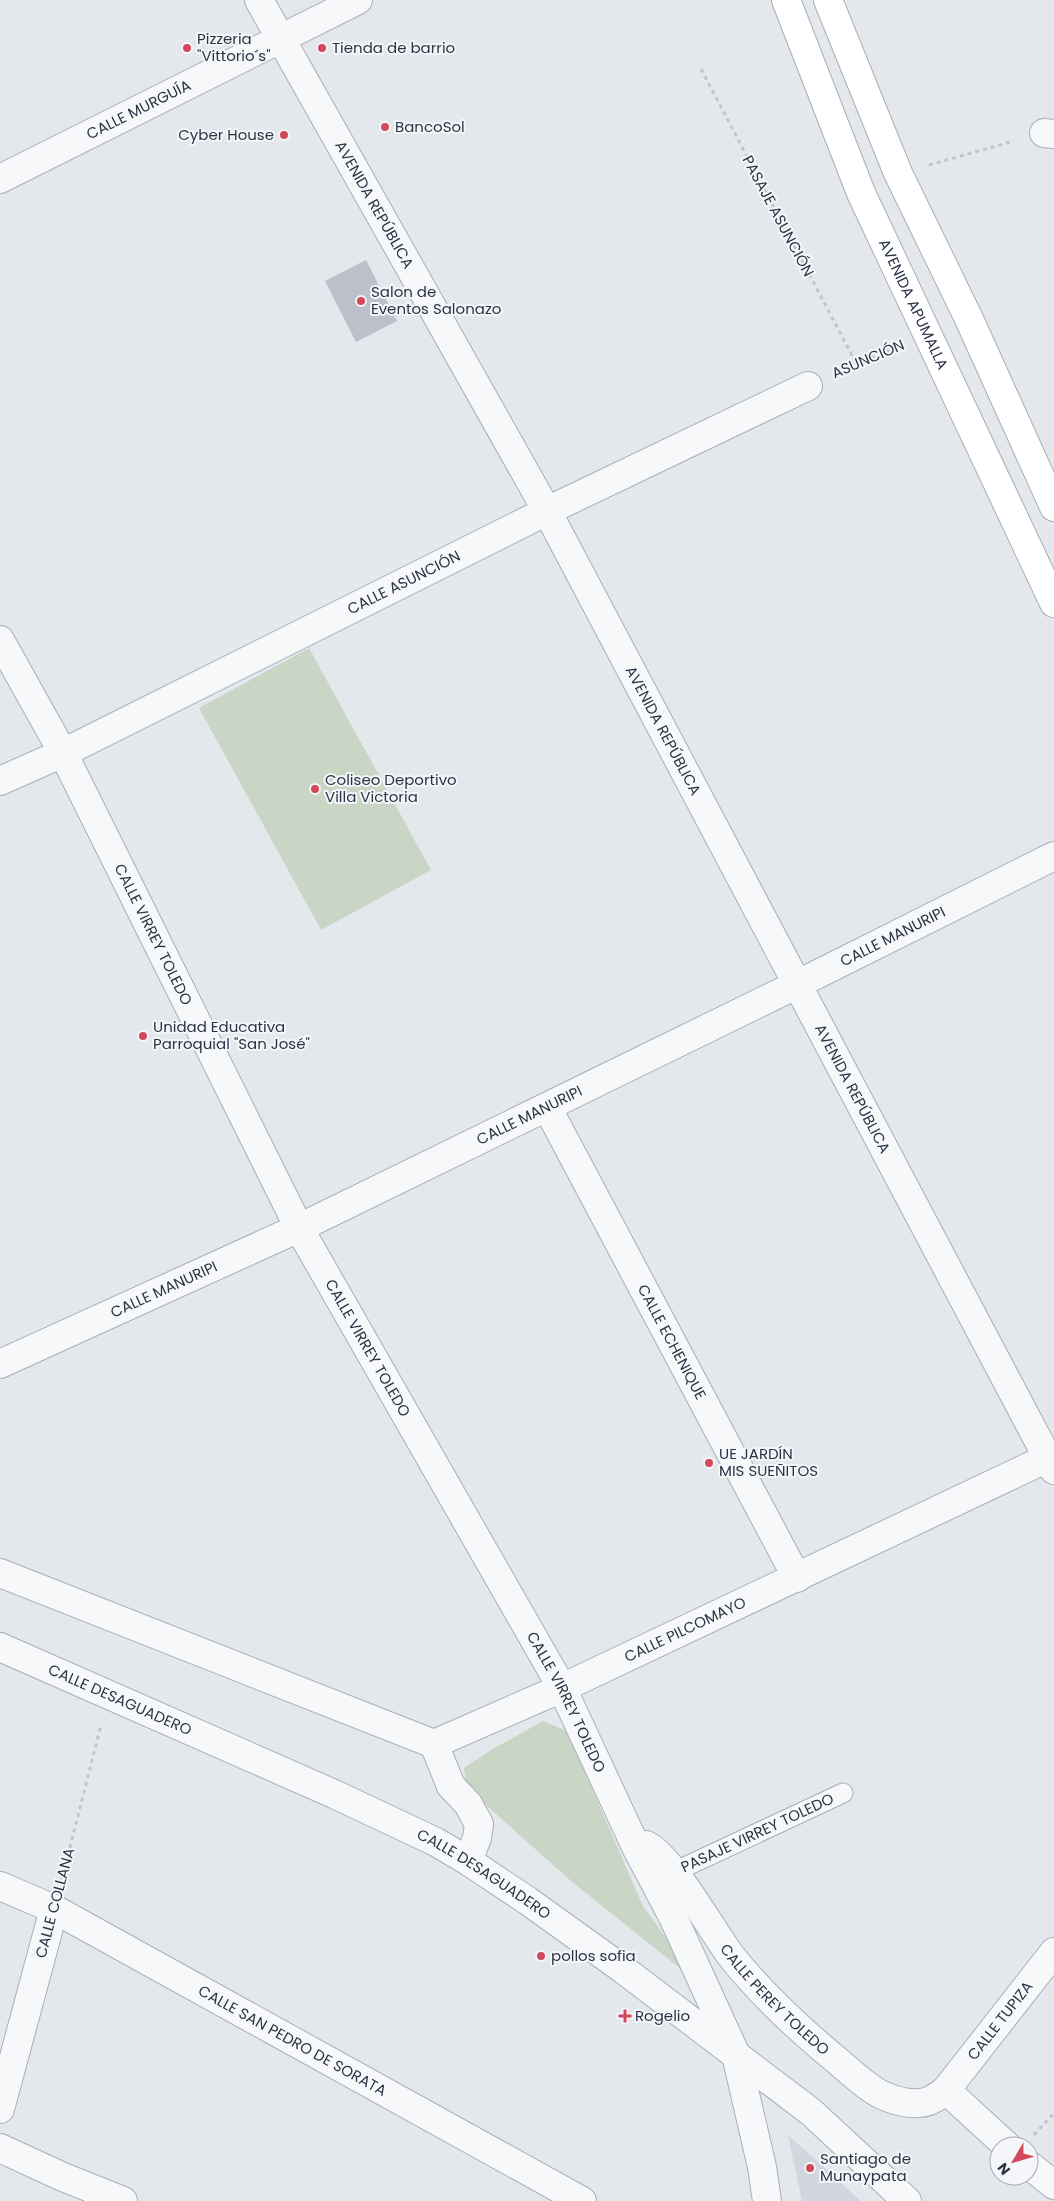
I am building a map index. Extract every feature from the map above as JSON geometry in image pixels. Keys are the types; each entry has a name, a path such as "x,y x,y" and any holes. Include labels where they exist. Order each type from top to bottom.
{"street":[{"name":"AVENIDA REPÚBLICA","path":"259,0 547,511 1052,1461"},
{"name":"CALLE MURGUÍA","path":"0,179 358,0"},
{"name":"AVENIDA APUMALLA","path":"786,0 861,193 1054,603"},
{"path":"828,0 898,173 969,319 1054,507"},
{"name":"CALLE ASUNCIÓN","path":"0,781 63,753 547,511 808,386"},
{"name":"CALLE VIRREY TOLEDO","path":"0,640 63,753 299,1228 562,1688 637,1849 673,1917 736,2055 762,2167 767,2201"},
{"name":"CALLE MANURIPI","path":"0,1364 299,1228 798,984 1054,856"},
{"name":"CALLE ECHENIQUE","path":"546,1107 797,1578"},
{"name":"CALLE PILCOMAYO","path":"434,1744 562,1688 1052,1461"},
{"path":"0,1573 434,1744 451,1786 468,1804 479,1824 478,1838 468,1861"},
{"name":"CALLE DESAGUADERO","path":"0,1647 428,1838 468,1861 600,1953 811,2112 907,2201"},
{"name":"CALLE PEREY TOLEDO","path":"637,1849 646,1845 651,1848 674,1872 738,1963 768,1996 820,2047 858,2079 882,2095 904,2102 921,2104 934,2099 946,2090"},
{"name":"CALLE SAN PEDRO DE SORATA","path":"0,1886 54,1909 582,2201"},
{"name":"CALLE COLLANA","path":"0,2110 54,1909"},
{"name":"CALLE TUPIZA","path":"946,2090 1054,1952"},
{"path":"946,2090 1004,2136"},
{"path":"0,2148 63,2177 123,2201"},
{"path":"1039,2169 1054,2185"}],"lane":[{"name":"PASAJE VIRREY TOLEDO","path":"674,1872 843,1793"}],"path":[{"name":"PASAJE ASUNCIÓN","path":"701,69 856,363"},
{"path":"898,173 1049,134"},
{"name":"ASUNCIÓN","path":"808,386 856,363 928,334"},
{"name":"CALLE COLLANA","path":"54,1909 109,1695"},
{"path":"1034,2136 1054,2113"}],"shaded area":[{"name":"Santiago de Munaypata","path":"788,2135 861,2201 802,2201"}],"green space":[{"name":"Coliseo Deportivo Villa Victoria","path":"309,648 431,870 321,930 199,708"},
{"path":"543,1721 567,1731 643,1906 675,1950 682,1970 571,1881 467,1788 464,1768 491,1750"}],"building":[{"name":"Salon de Eventos Salonazo","path":"366,260 397,321 356,342 325,281"}],"place":[{"name":"Pizzeria \"Vittorio´s\"","path":"187,48"},
{"name":"Tienda de barrio","path":"322,48"},
{"name":"BancoSol","path":"385,127"},
{"name":"Cyber House","path":"284,135"},
{"name":"Salon de Eventos Salonazo","path":"361,301"},
{"name":"Coliseo Deportivo Villa Victoria","path":"315,789"},
{"name":"Unidad Educativa Parroquial \"San José\"","path":"143,1036"},
{"name":"UE JARDÍN MIS SUEÑITOS","path":"709,1463"},
{"name":"pollos sofia","path":"541,1956"},
{"name":"Rogelio","path":"625,2016"},
{"name":"Santiago de Munaypata","path":"810,2168"}]}
